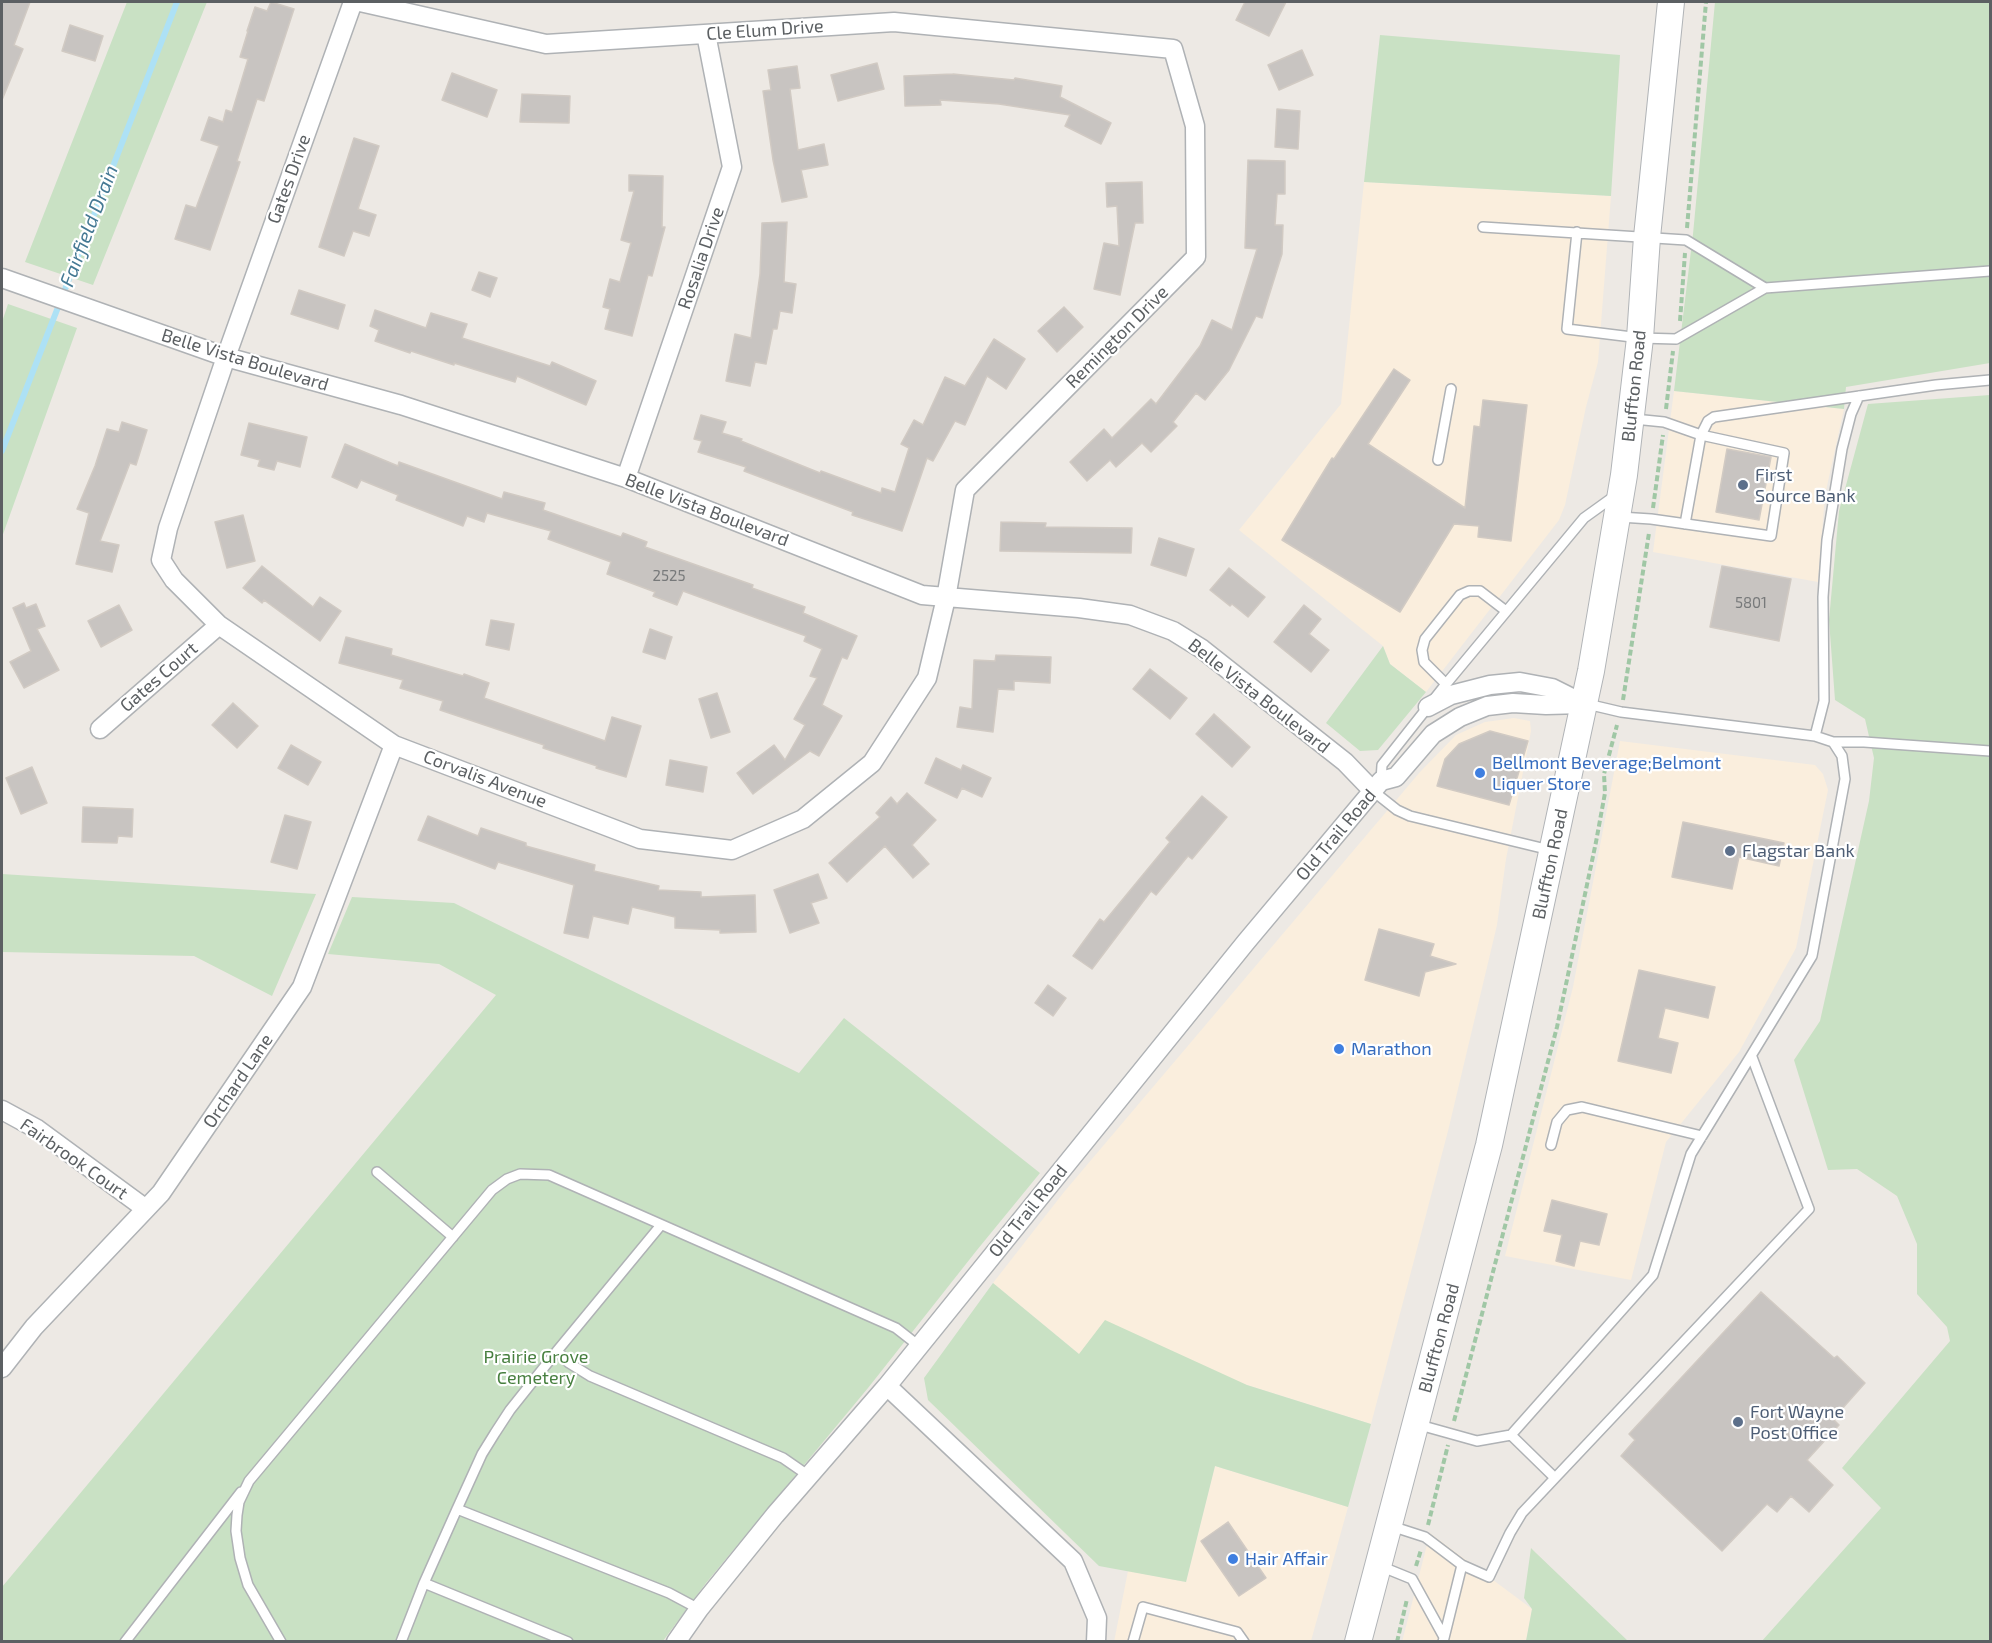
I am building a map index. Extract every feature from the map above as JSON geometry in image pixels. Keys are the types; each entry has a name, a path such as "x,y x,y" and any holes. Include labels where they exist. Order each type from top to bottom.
{"main road":[{"name":"Bluffton Road","path":"1358,1641 1489,1145 1584,704 1622,490 1631,419 1671,2"}],"street":[{"name":"Gates Drive","path":"226,357 353,2"},
{"name":"Cle Elum Drive","path":"360,2 546,44 894,22 1173,49"},
{"name":"Rosalia Drive","path":"626,478 732,167 706,34"},
{"name":"Remington Drive","path":"946,598 965,490 1196,257 1195,126 1173,49"},
{"name":"Belle Vista Boulevard","path":"2,278 226,357 401,405 626,478 922,595 1079,608 1130,615 1173,631 1202,649 1377,786"},
{"name":"Corvalis Avenue","path":"226,357 168,528 161,560 174,580 219,626 394,745 640,839 732,850 803,819 872,763 927,678 946,598"},
{"name":"Gates Court","path":"100,729 219,626"},
{"name":"Old Trail Road","path":"1428,707 1451,695 1490,685 1520,682 1552,688 1584,704"},
{"name":"Old Trail Road","path":"676,1641 699,1609 920,1346 1246,942 1377,786 1396,777 1433,734 1460,717 1487,706 1584,704"},
{"name":"Orchard Lane","path":"2,1368 34,1327 161,1193 302,987 394,745"},
{"name":"Fairbrook Court","path":"2,1110 37,1129 146,1209"},
{"path":"887,1386 1073,1561 1097,1618 1096,1641"}],"lane":[{"path":"1483,227 1686,240 1765,288"},
{"path":"1577,232 1567,330 1640,338 1676,339 1765,288 1990,271"},
{"path":"1685,524 1701,435 1708,421 1714,417 1936,385 1990,380"},
{"path":"1438,460 1451,389"},
{"path":"1815,736 1824,701 1823,597 1827,540 1842,449 1851,414 1859,396"},
{"path":"1617,517 1771,536 1784,453 1701,435 1664,422 1631,419"},
{"name":"Old Trail Road","path":"1377,786 1382,765 1506,611 1584,518 1622,490"},
{"path":"1446,684 1424,662 1422,650 1425,639 1460,595 1469,591 1480,591 1506,611"},
{"path":"1584,704 1620,711 1815,736 1833,742 1990,751"},
{"path":"1416,1424 1477,1441 1511,1435 1653,1275 1691,1155 1812,956 1845,779 1842,756 1833,742"},
{"path":"1377,786 1397,810 1410,816 1552,850"},
{"path":"1389,1526 1425,1537 1462,1565 1489,1577 1522,1513 1809,1209 1752,1057"},
{"path":"1551,1145 1557,1122 1566,1110 1582,1107 1702,1136"},
{"path":"377,1172 453,1237"},
{"path":"125,1641 249,1481 492,1190 507,1179 520,1174 549,1174 896,1328 920,1346"},
{"path":"401,1641 457,1509 482,1454 495,1433 510,1410 557,1351 661,1225"},
{"path":"557,1351 569,1363 590,1376 783,1458 809,1476"},
{"path":"1511,1435 1555,1478"},
{"path":"249,1481 239,1502 237,1515 236,1531 240,1558 248,1585 281,1641"},
{"path":"457,1509 669,1593 699,1609"},
{"path":"1378,1565 1412,1579 1443,1639"},
{"path":"1443,1639 1462,1565"},
{"path":"424,1583 568,1641"},
{"path":"1133,1641 1143,1607 1237,1632 1244,1641"}],"shaded area":[{"path":"1364,182 1611,196 1598,362 1565,505 1559,520 1426,692 1390,664 1383,646 1239,530 1341,404"},
{"path":"1674,391 1844,409 1825,495 1818,582 1653,552"},
{"path":"1514,718 1530,721 1531,731 1506,859 1497,925 1448,1131 1371,1424 1247,1385 1079,1354 993,1283 1064,1192 1420,772 1456,735 1485,722"},
{"path":"1620,741 1815,765 1823,774 1828,790 1796,948 1739,1052 1666,1142 1631,1280 1505,1256 1573,987"},
{"path":"1215,1466 1348,1507 1311,1641 1114,1642 1128,1571 1186,1582"},
{"path":"1430,1533 1532,1609 1526,1641 1402,1642"}],"green space":[{"path":"127,2 207,2 93,285 25,262"},
{"path":"1715,2 1990,2 1990,363 1846,387 1844,409 1674,391 1693,234"},
{"path":"1380,35 1620,55 1611,196 1364,182"},
{"path":"8,304 77,328 2,537 2,322"},
{"path":"1990,395 1990,1641 1761,1642 1881,1508 1842,1468 1950,1341 1947,1327 1917,1294 1917,1244 1897,1196 1857,1169 1828,1170 1794,1060 1820,1021 1869,801 1874,758 1865,719 1835,700 1829,620 1839,511 1868,404"},
{"path":"1383,646 1390,664 1426,692 1378,750 1360,751 1326,723"},
{"path":"2,874 316,894 272,996 194,956 2,952"},
{"name":"Prairie Grove Cemetery","path":"352,897 454,903 799,1073 844,1018 1040,1173 868,1388 706,1583 663,1641 2,1642 2,1587 496,995 439,964 328,954"},
{"path":"993,1283 1079,1354 1105,1320 1247,1385 1371,1424 1348,1507 1215,1466 1186,1582 1099,1566 928,1400 924,1378"},
{"path":"1531,1548 1628,1641 1526,1641 1532,1609 1524,1598"}],"building":[{"path":"2,2 30,2 14,45 23,49 2,100"},
{"path":"271,2 294,9 264,101 257,99 237,161 240,162 210,250 175,239 186,205 196,208 219,146 201,140 209,117 223,122 226,110 232,112 248,59 240,57 255,7 267,11"},
{"path":"1245,2 1286,2 1269,36 1236,20"},
{"path":"70,25 103,36 95,61 62,51"},
{"path":"1302,50 1313,75 1279,90 1268,65"},
{"path":"877,63 884,89 838,101 831,75"},
{"path":"797,66 800,88 790,89 798,150 824,144 828,165 801,170 807,197 782,202 763,91 771,90 768,70"},
{"path":"452,73 497,90 487,117 442,100"},
{"path":"953,74 1014,80 1015,78 1062,86 1060,97 1111,123 1101,144 1065,126 1070,115 999,104 940,100 941,105 905,106 904,76"},
{"path":"522,94 570,96 569,123 520,122"},
{"path":"1277,109 1300,111 1298,149 1275,147"},
{"path":"354,138 379,146 358,209 376,215 369,236 353,231 344,256 319,247"},
{"path":"1248,160 1285,161 1285,194 1277,194 1275,225 1283,225 1282,254 1262,318 1256,316 1229,370 1205,400 1196,393 1173,422 1177,426 1151,452 1142,443 1116,467 1110,460 1087,481 1070,462 1104,429 1112,438 1151,399 1156,404 1200,346 1212,320 1232,330 1257,249 1245,248"},
{"path":"629,175 663,176 662,227 665,227 652,276 648,275 632,336 605,329 610,309 603,307 610,279 620,282 631,243 621,240 634,191 629,191"},
{"path":"1142,182 1143,223 1135,223 1120,295 1094,289 1104,243 1119,246 1117,206 1107,207 1106,183"},
{"path":"787,222 784,282 796,284 792,313 780,311 777,329 773,329 766,364 755,362 750,386 726,381 735,334 751,338 760,274 762,223"},
{"path":"479,272 497,278 490,297 472,290"},
{"path":"299,290 345,305 338,329 291,314"},
{"path":"1064,307 1083,327 1057,352 1038,331"},
{"path":"375,310 426,328 431,313 467,324 462,338 550,366 552,362 596,381 586,405 517,376 515,382 411,351 410,353 375,341 379,330 370,326"},
{"path":"994,339 1025,359 1006,389 987,376 965,425 955,421 933,461 927,458 902,531 852,515 853,512 744,471 746,467 698,452 702,441 694,439 701,415 726,422 722,433 742,439 741,441 820,473 821,471 881,493 882,488 895,492 909,448 901,444 914,420 923,425 945,377 965,386"},
{"path":"1394,369 1410,380 1368,444 1465,508 1474,426 1480,427 1483,400 1527,405 1511,541 1478,537 1479,526 1454,524 1400,612 1282,540 1332,458 1334,459"},
{"path":"122,422 147,430 136,465 130,463 100,541 119,545 112,572 76,564 89,513 77,509 107,429 119,432"},
{"path":"249,423 307,437 300,467 277,461 274,470 258,466 260,460 241,455"},
{"path":"345,444 398,466 399,462 502,499 504,492 545,503 543,510 621,537 623,533 647,542 645,547 753,585 752,588 805,607 803,613 857,636 847,659 842,657 822,705 842,716 819,756 810,751 753,794 737,773 774,745 785,760 805,725 794,719 817,678 810,676 822,649 804,641 806,636 683,591 677,605 653,596 655,592 607,574 611,562 548,539 551,531 487,513 484,522 467,516 463,526 396,500 398,495 361,480 357,488 332,477"},
{"name":"First Source Bank","path":"1727,449 1771,457 1759,520 1716,512"},
{"path":"243,515 255,561 227,568 215,522"},
{"path":"1001,522 1046,523 1045,527 1132,528 1131,553 1000,551"},
{"path":"1159,538 1194,549 1186,576 1151,565"},
{"path":"262,566 313,607 320,597 341,611 320,641 264,600 262,603 243,588"},
{"path":"1722,566 1791,579 1779,641 1710,627"},
{"path":"1229,568 1265,597 1248,617 1210,590"},
{"path":"24,603 26,608 36,604 45,626 37,629 59,670 24,688 10,662 31,651 13,608"},
{"path":"119,605 132,630 101,647 88,621"},
{"path":"1304,605 1321,619 1309,634 1329,650 1311,672 1274,642"},
{"path":"491,620 514,624 509,650 486,645"},
{"path":"650,629 672,637 665,659 643,652"},
{"path":"346,637 392,649 391,655 489,683 484,698 605,741 612,717 641,726 626,777 543,748 544,745 440,710 443,701 400,688 403,680 339,663"},
{"path":"996,655 1051,657 1050,683 1014,681 1014,690 998,689 993,732 957,727 960,707 972,709 974,660 995,661"},
{"path":"1150,669 1187,698 1170,719 1133,689"},
{"path":"717,693 730,732 711,738 699,699"},
{"path":"233,703 258,726 237,748 212,725"},
{"path":"1214,714 1250,747 1232,767 1196,734"},
{"name":"Bellmont Beverage;Belmont Liquer Store","path":"1490,731 1528,741 1509,805 1437,786 1445,759 1459,744"},
{"path":"291,745 321,762 308,785 278,768"},
{"path":"936,758 961,770 963,765 991,778 982,797 962,788 957,798 925,783"},
{"path":"670,760 707,767 703,792 666,785"},
{"path":"32,767 47,803 21,814 6,778"},
{"path":"907,793 936,820 912,845 929,864 913,878 885,846 847,882 829,863 880,817 876,813 891,797 897,804"},
{"path":"1202,796 1227,817 1192,859 1188,856 1156,895 1151,891 1092,969 1073,956 1100,919 1104,922 1170,842 1166,838"},
{"path":"83,807 133,809 132,837 118,836 117,843 82,842"},
{"path":"285,815 311,822 297,869 271,862"},
{"path":"428,816 478,836 481,828 526,843 526,846 595,865 594,871 659,886 658,890 701,892 701,897 755,895 756,932 720,933 720,930 675,928 675,917 632,907 628,924 593,916 588,938 564,933 574,885 498,862 495,869 418,840"},
{"name":"Flagstar Bank","path":"1683,822 1784,843 1779,866 1739,857 1732,889 1672,877"},
{"path":"818,874 827,898 811,903 819,923 790,933 774,890"},
{"path":"1379,929 1434,944 1430,956 1456,964 1425,972 1419,996 1365,980"},
{"path":"1639,970 1715,987 1708,1018 1665,1008 1658,1038 1678,1043 1671,1073 1618,1061"},
{"path":"1048,985 1066,998 1053,1016 1035,1003"},
{"path":"1552,1200 1607,1214 1599,1245 1580,1241 1574,1266 1556,1261 1562,1235 1544,1231"},
{"name":"Fort Wayne Post Office","path":"1761,1292 1834,1358 1837,1356 1865,1383 1833,1419 1839,1425 1807,1460 1833,1485 1809,1512 1791,1496 1777,1512 1767,1504 1722,1551 1621,1456 1635,1440 1629,1434"},
{"name":"Hair Affair","path":"1228,1522 1266,1578 1239,1596 1201,1541"}],"waterway":[{"name":"Fairfield Drain","path":"2,451 177,2"}],"place":[{"name":"First Source Bank","path":"1743,485"},
{"name":"Bellmont Beverage;Belmont Liquer Store","path":"1480,773"},
{"name":"Flagstar Bank","path":"1730,851"},
{"name":"Marathon","path":"1339,1049"},
{"name":"Fort Wayne Post Office","path":"1738,1422"},
{"name":"Hair Affair","path":"1233,1559"}]}
